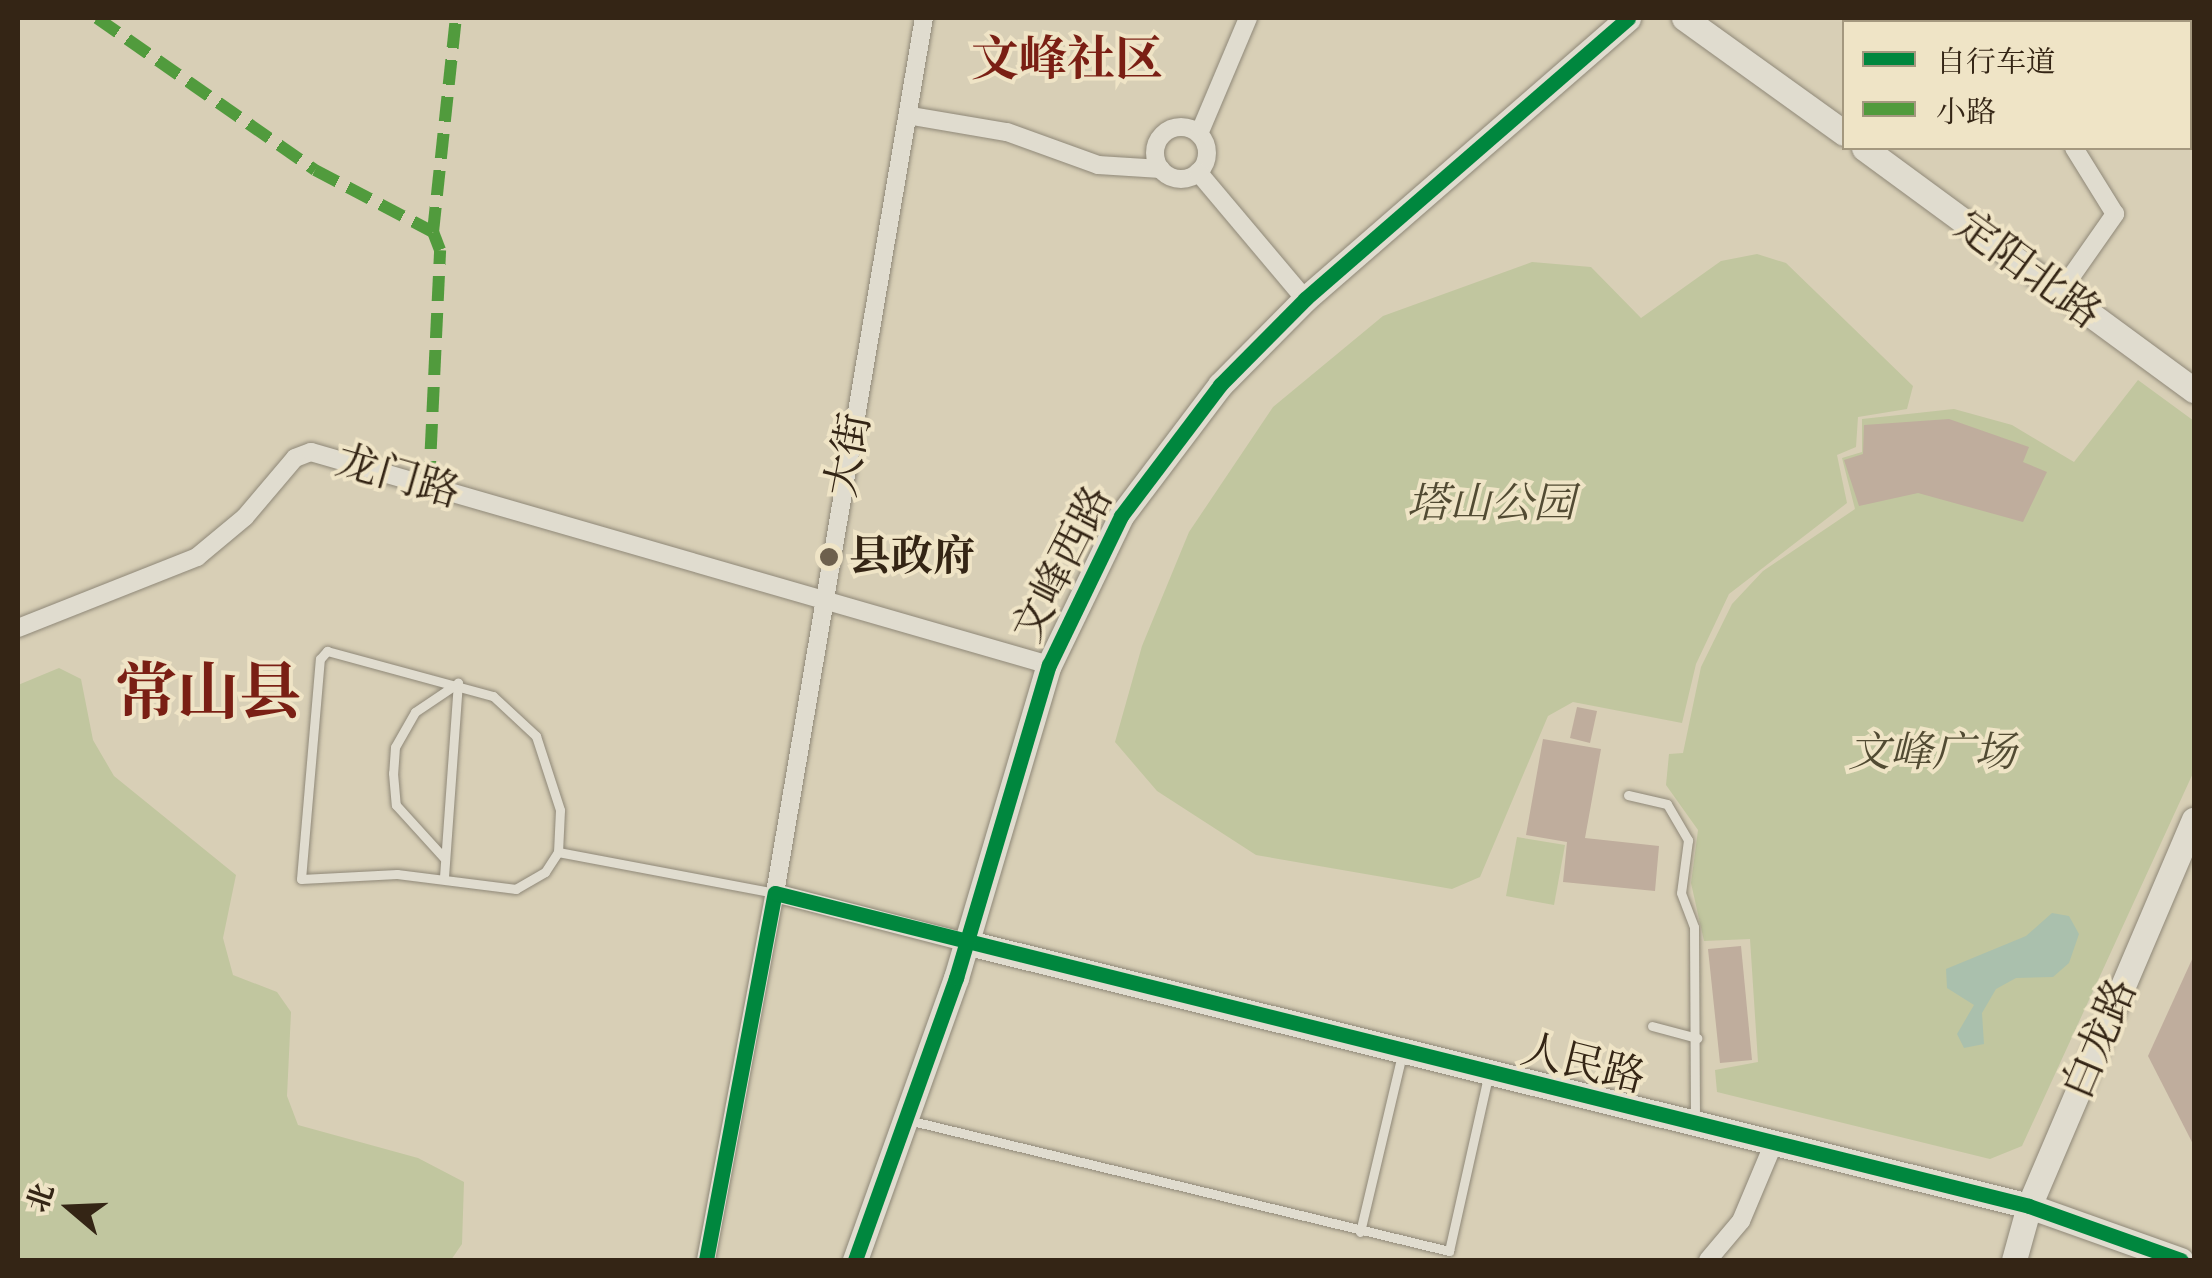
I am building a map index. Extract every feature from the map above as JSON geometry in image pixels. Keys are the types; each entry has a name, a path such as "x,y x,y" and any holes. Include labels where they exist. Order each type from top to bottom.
{"street":[{"name":"大街","path":"706,1260 775,893 821,597 912,116 924,18"},
{"path":"1199,134 1248,18"},
{"name":"文峰西路","path":"855,1260 908,1120 1049,665 1121,516 1220,386 1305,300 1628,18"},
{"path":"1684,18 1842,131"},
{"path":"912,116 1008,132 1114,168 1161,169 1184,179 1198,172 1207,149 1199,134"},
{"path":"1161,169 1157,145 1167,131 1199,134"},
{"name":"定阳北路","path":"1867,150 2194,390"},
{"path":"2059,294 2115,214 2075,150"},
{"path":"1198,172 1305,300"},
{"name":"龙门路","path":"18,628 197,557 296,458 311,452 821,597"},
{"path":"821,597 1049,665"},
{"name":"白龙路","path":"2014,1260 2029,1206 2189,847 2194,820"},
{"path":"775,893 965,942"},
{"name":"人民路","path":"965,942 1402,1056 2029,1206 2182,1260"},
{"path":"1708,1260 1740,1221 1773,1145"}],"lane":[{"path":"323,654 458,683 494,696 536,736 560,810 558,852 545,872 516,888 444,877 372,874 314,884 298,873 323,654"},
{"path":"444,877 458,683"},
{"path":"445,858 396,805 393,773 395,748 415,712 458,683"},
{"path":"1628,795 1666,804 1688,840 1682,892 1694,927 1694,1126"},
{"path":"558,852 775,893"},
{"path":"1652,1026 1697,1038"},
{"path":"1360,1232 1402,1056"},
{"path":"908,1120 1360,1232 1449,1250 1488,1077"}],"green space":[{"name":"塔山公园","path":"1757,254 1786,263 1913,386 1907,409 1858,417 1856,447 1837,455 1847,503 1729,594 1696,664 1682,723 1573,702 1548,716 1480,877 1452,889 1256,855 1157,791 1115,742 1142,646 1189,532 1273,407 1383,316 1532,262 1591,267 1641,318 1721,261"},
{"name":"文峰广场","path":"2138,380 2194,421 2194,771 2022,1146 1990,1159 1717,1092 1715,1070 1758,1062 1750,939 1704,941 1691,883 1698,830 1666,785 1669,754 1683,753 1701,667 1732,604 1763,571 1855,509 1842,458 1862,452 1862,419 1954,409 2012,425 2074,462"},
{"path":"59,668 81,679 93,740 114,776 236,875 223,938 233,975 277,992 291,1012 287,1096 298,1125 418,1158 464,1182 462,1244 451,1260 18,1260 18,685"},
{"path":"1517,837 1565,845 1554,905 1506,896"}],"shaded area":[{"path":"2052,913 2069,916 2079,934 2069,963 2053,977 2016,978 1996,989 1982,1013 1984,1044 1964,1048 1957,1034 1974,1005 1947,988 1946,969 2026,936"}],"building":[{"path":"1949,419 2029,447 2023,462 2047,472 2023,522 1918,493 1859,506 1844,460 1863,454 1864,425"},
{"path":"1577,707 1597,711 1590,743 1570,738"},
{"path":"1543,739 1601,749 1585,838 1659,846 1655,891 1563,882 1567,842 1526,835"},
{"path":"1741,946 1752,1060 1720,1063 1708,949"},
{"path":"2194,955 2194,1146 2148,1056"}],"marked path":[{"path":"97,18 315,170 433,232"},
{"path":"429,486 440,250 433,232 456,18"}],"cycle path":[{"path":"855,1260 956,978 1049,665 1121,516 1220,385 1305,299 1628,18"},
{"path":"706,1260 775,893 2029,1206 2181,1260"}],"place":[{"name":"县政府","path":"829,557"}],"district":[{"name":"文峰社区","path":"1067,61"},
{"name":"常山县","path":"208,694"}]}
